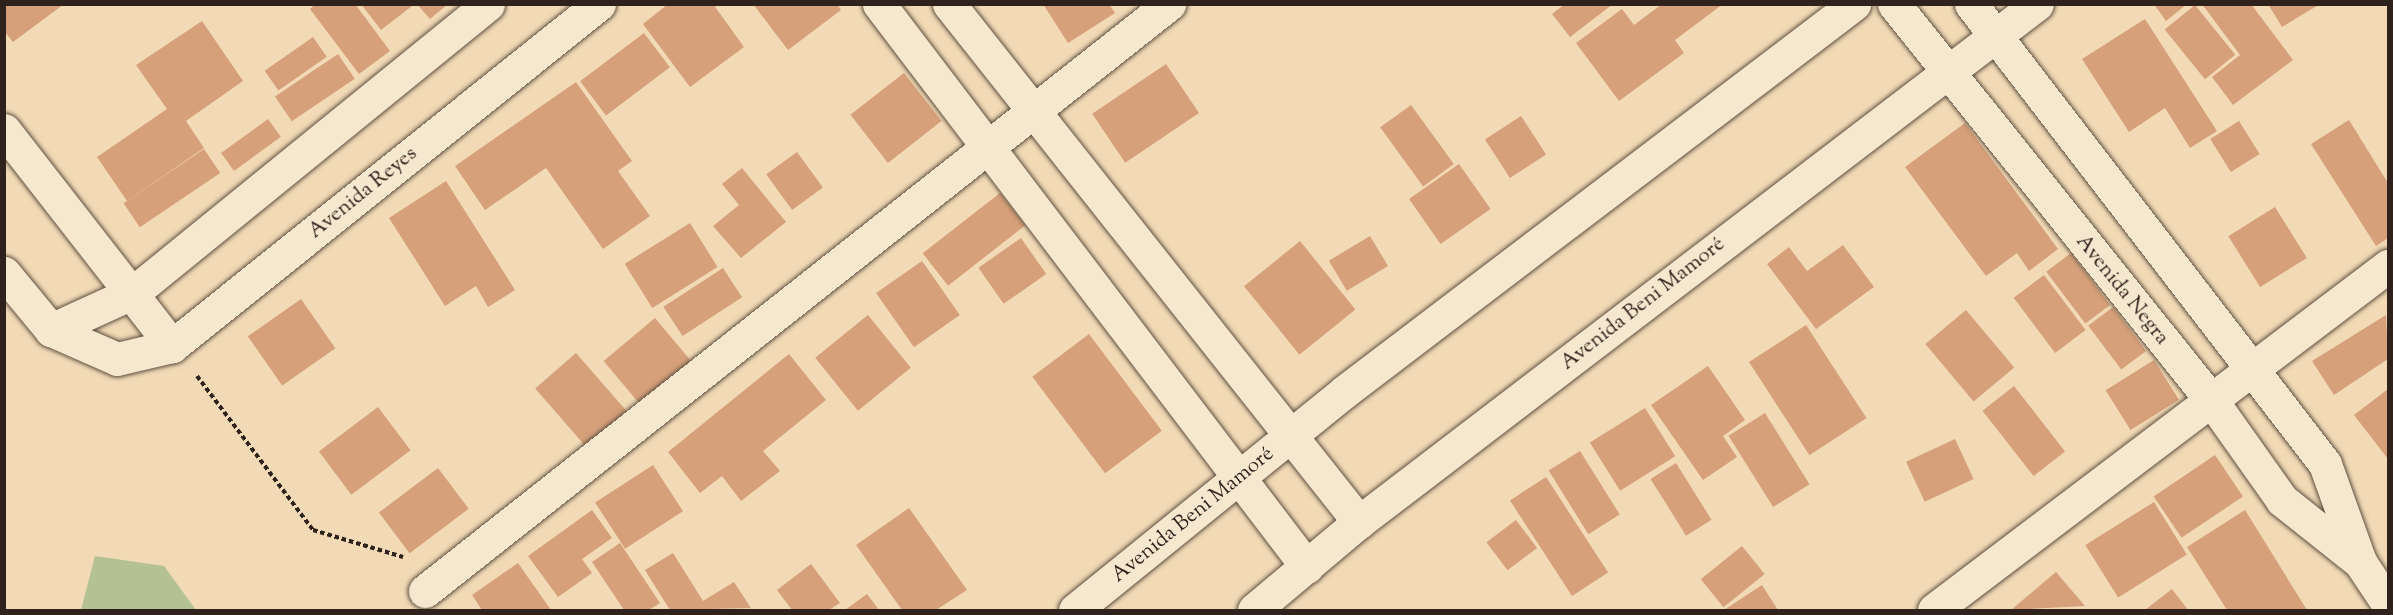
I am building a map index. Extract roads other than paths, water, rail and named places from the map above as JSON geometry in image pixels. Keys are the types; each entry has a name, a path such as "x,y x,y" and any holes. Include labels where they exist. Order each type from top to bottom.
{"street":[{"path":"4,273 51,330 134,292 488,4"},
{"name":"Avenida Reyes","path":"51,330 117,358 172,346 599,4"},
{"path":"879,4 1240,477 1306,567"},
{"path":"949,4 1359,522"},
{"path":"425,591 987,144 1169,4"},
{"name":"Avenida Beni Mamoré","path":"1075,610 1289,435 1854,4"},
{"name":"Avenida Negra","path":"1894,4 2212,401 2282,500 2360,562"},
{"name":"Avenida Negra","path":"1971,4 2325,464 2360,562 2388,604"},
{"name":"Avenida Beni Mamoré","path":"1254,610 1359,522 2037,4"},
{"path":"4,130 134,292 172,346"},
{"path":"1935,610 2388,266"}]}
